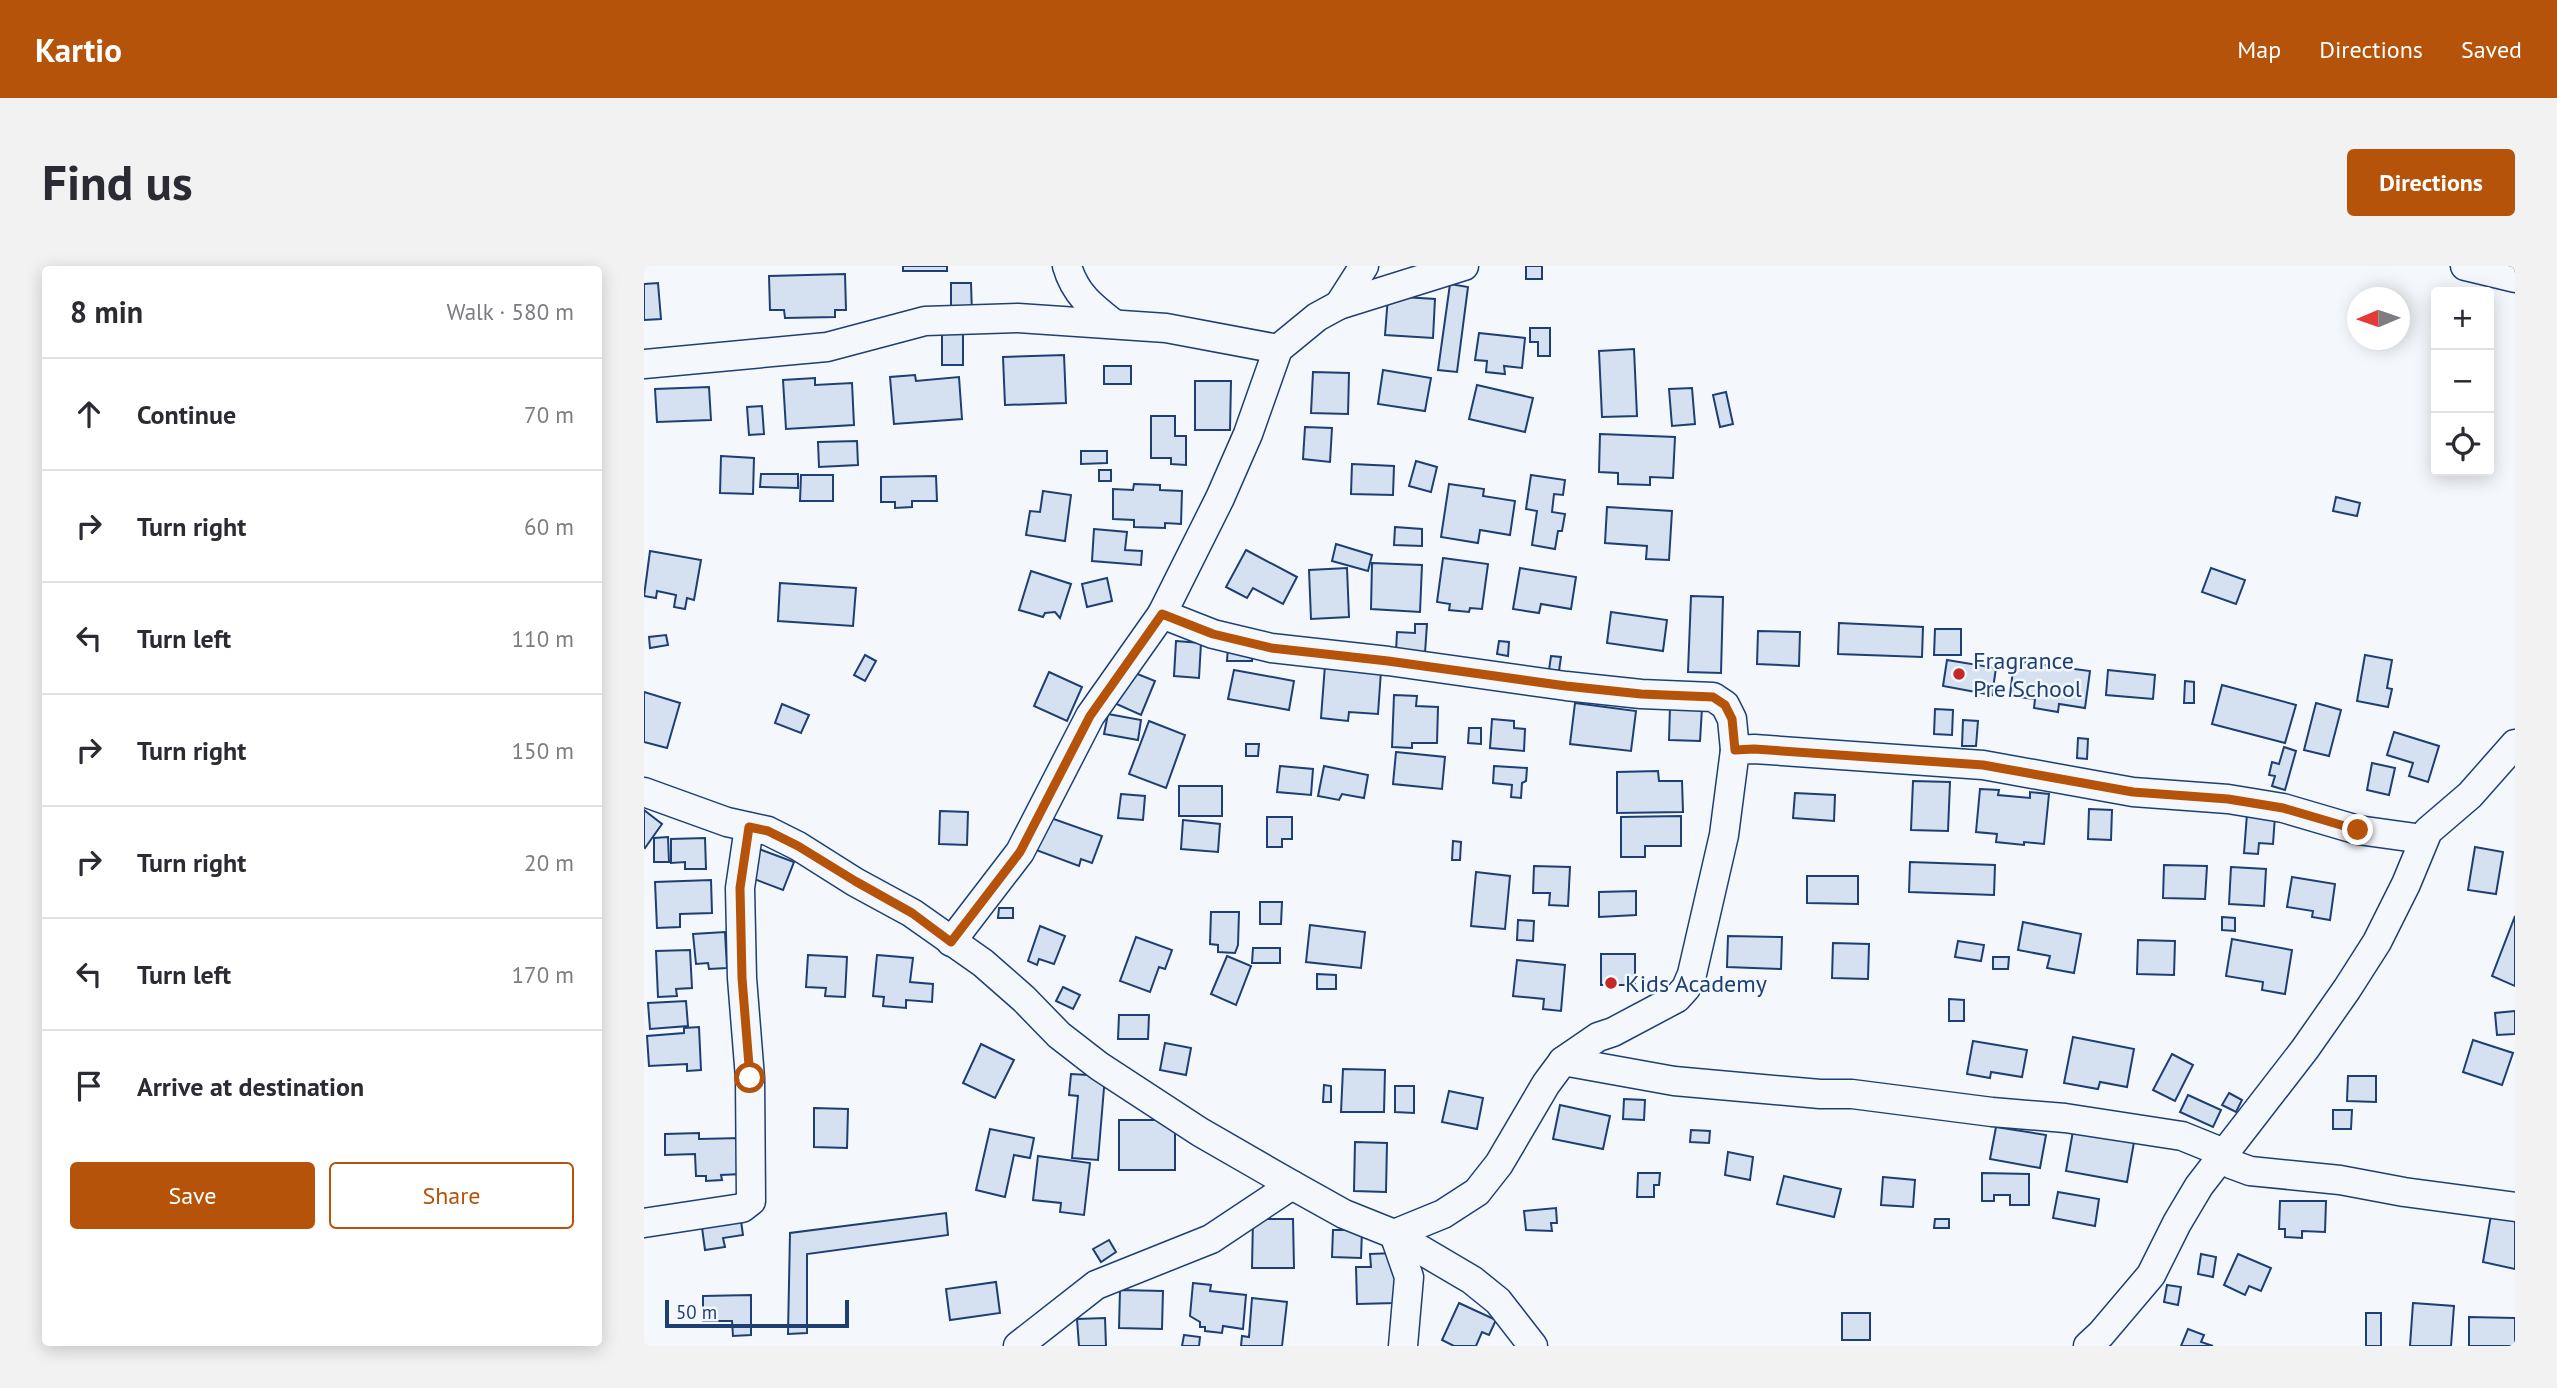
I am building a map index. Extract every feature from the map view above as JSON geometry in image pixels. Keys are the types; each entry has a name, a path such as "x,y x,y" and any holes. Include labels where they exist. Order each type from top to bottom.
{"street":[{"path":"1067,266 1072,282 1083,300 1114,324"},
{"path":"1339,305 1364,266"},
{"path":"951,942 1020,852 1090,716 1162,614 1220,498 1248,434 1278,349 1317,317 1339,305 1464,266"},
{"path":"2465,266 2515,278"},
{"path":"644,364 827,347 925,321 1018,318 1166,328 1278,349"},
{"path":"1162,614 1213,634 1271,648 1566,686 1641,694 1713,697 1725,705 1732,719 1735,750 1724,835 1692,974 1686,988 1677,998 1613,1032 1598,1037 1563,1061 1546,1084 1499,1164 1477,1192 1443,1214 1394,1234"},
{"path":"2088,1346 2151,1275 2199,1186 2298,1058 2347,989 2377,942 2406,884 2423,839 2436,822 2470,795 2515,744"},
{"path":"1735,750 1754,749 1983,765 2133,792 2228,799 2283,808 2358,830 2423,839"},
{"path":"644,792 727,822 768,831 912,913 993,972 1059,1035 1099,1066 1200,1132 1292,1185 1344,1213 1394,1234 1472,1280 1498,1301 1533,1346"},
{"path":"644,1223 742,1208 751,1201 750,1078 742,978 740,888 749,827"},
{"path":"1563,1061 1674,1081 1820,1094 1852,1094 1992,1112 2065,1118 2182,1136 2224,1153 2231,1164 2250,1171 2340,1180 2404,1192 2515,1207"},
{"path":"1018,1346 1096,1285 1212,1239 1292,1185"},
{"path":"1394,1234 1409,1277 1403,1346"}],"building":[{"path":"903,266 947,266 947,271 903,271"},
{"path":"1526,266 1542,266 1542,279 1526,279"},
{"path":"845,274 846,310 835,310 835,317 785,318 784,310 770,310 769,276"},
{"path":"658,283 661,319 644,320 644,284"},
{"path":"951,283 971,283 972,314 951,314"},
{"path":"1450,284 1468,287 1457,372 1438,370"},
{"path":"1388,296 1435,299 1433,338 1385,335"},
{"path":"1530,328 1550,328 1550,356 1538,356 1538,342 1530,342"},
{"path":"942,333 963,333 963,365 942,365"},
{"path":"1479,333 1525,338 1522,368 1504,366 1505,374 1486,372 1487,361 1475,360"},
{"path":"1634,349 1637,416 1602,417 1599,351"},
{"path":"1064,355 1066,403 1005,405 1003,357"},
{"path":"1104,366 1131,366 1131,384 1104,384"},
{"path":"1383,370 1431,378 1425,411 1378,404"},
{"path":"1313,372 1349,373 1348,414 1311,413"},
{"path":"915,375 916,381 959,377 962,419 894,424 890,377"},
{"path":"815,378 815,385 852,383 854,425 786,429 783,380"},
{"path":"1195,381 1231,381 1230,430 1195,430"},
{"path":"1477,385 1533,398 1525,432 1469,419"},
{"path":"709,387 711,420 657,422 655,389"},
{"path":"1692,388 1695,424 1672,426 1669,389"},
{"path":"1726,392 1733,424 1720,427 1713,395"},
{"path":"762,406 764,434 749,435 747,407"},
{"path":"1151,416 1175,416 1175,436 1186,436 1186,465 1171,464 1171,458 1151,458"},
{"path":"1305,427 1332,428 1330,462 1303,459"},
{"path":"1600,434 1675,437 1673,478 1650,477 1650,485 1618,484 1618,473 1599,472"},
{"path":"857,441 858,465 819,467 818,442"},
{"path":"1081,451 1107,451 1107,463 1081,464"},
{"path":"721,456 754,458 753,494 720,493"},
{"path":"1416,461 1437,467 1431,492 1409,486"},
{"path":"1352,464 1394,466 1393,495 1351,494"},
{"path":"1099,470 1111,470 1111,481 1099,481"},
{"path":"761,474 798,474 798,488 760,487"},
{"path":"801,475 833,475 833,501 800,501"},
{"path":"1531,475 1565,480 1563,495 1554,494 1552,512 1565,514 1555,549 1532,545 1537,511 1526,509"},
{"path":"936,476 937,501 912,501 912,507 895,508 895,502 881,502 881,477"},
{"path":"1134,484 1160,485 1160,490 1182,491 1181,524 1165,523 1165,528 1134,527 1134,520 1113,519 1113,489 1133,490"},
{"path":"1449,484 1484,489 1483,496 1515,501 1510,535 1480,530 1478,543 1441,537"},
{"path":"1043,491 1071,495 1065,541 1026,535 1030,511 1040,512"},
{"path":"2336,497 2360,503 2357,516 2333,511"},
{"path":"1607,507 1672,511 1669,560 1646,559 1647,546 1605,543"},
{"path":"1395,527 1422,529 1422,546 1394,545"},
{"path":"1094,529 1127,532 1125,550 1142,551 1141,565 1092,561"},
{"path":"1336,544 1372,555 1368,571 1332,561"},
{"path":"1246,550 1297,577 1283,604 1253,588 1247,598 1226,587"},
{"path":"650,551 701,560 694,600 687,598 685,609 674,607 676,595 657,591 656,598 644,596"},
{"path":"1443,558 1488,564 1482,609 1470,608 1469,612 1449,610 1450,604 1437,602"},
{"path":"1372,563 1422,565 1420,612 1371,609"},
{"path":"1347,568 1349,617 1311,619 1309,570"},
{"path":"1520,568 1576,577 1571,609 1541,604 1539,613 1513,609"},
{"path":"2211,568 2245,580 2236,604 2202,592"},
{"path":"1031,571 1071,584 1060,618 1055,612 1045,613 1043,617 1019,610"},
{"path":"1107,578 1112,601 1087,607 1082,584"},
{"path":"780,583 856,588 853,626 778,621"},
{"path":"1691,596 1723,597 1721,673 1688,672"},
{"path":"1611,612 1667,620 1663,651 1607,643"},
{"path":"1839,623 1923,627 1922,657 1838,654"},
{"path":"1415,624 1427,624 1425,653 1396,652 1397,632 1415,633"},
{"path":"1935,629 1961,629 1961,655 1934,655"},
{"path":"1758,631 1800,632 1799,666 1757,664"},
{"path":"666,635 668,645 650,648 649,637"},
{"path":"1176,641 1201,643 1199,678 1174,676"},
{"path":"1499,641 1509,642 1508,656 1497,654"},
{"path":"1228,646 1252,647 1252,661 1227,661"},
{"path":"865,655 876,661 865,681 854,675"},
{"path":"2365,655 2392,660 2387,688 2392,689 2388,707 2357,701"},
{"path":"1551,656 1561,657 1559,671 1549,670"},
{"path":"1947,660 1996,668 1992,695 1943,686"},
{"path":"2014,661 2090,671 2085,708 2059,704 2058,712 2034,708 2035,699 2010,696"},
{"path":"1325,665 1381,671 1378,714 1349,712 1348,721 1321,718"},
{"path":"1125,669 1155,681 1141,715 1112,702"},
{"path":"1234,670 1294,681 1289,710 1228,699"},
{"path":"2108,670 2155,675 2153,699 2106,695"},
{"path":"1049,672 1082,687 1067,721 1034,706"},
{"path":"2185,681 2194,682 2194,703 2184,703"},
{"path":"2222,685 2296,705 2285,743 2212,724"},
{"path":"644,692 680,703 667,748 644,742"},
{"path":"1394,695 1417,696 1416,706 1438,707 1437,743 1412,743 1412,748 1392,747"},
{"path":"1575,703 1636,711 1631,751 1570,744"},
{"path":"2316,703 2341,710 2329,756 2304,750"},
{"path":"782,704 809,715 801,733 775,723"},
{"path":"1670,707 1702,708 1700,741 1669,740"},
{"path":"1935,709 1953,710 1952,735 1934,734"},
{"path":"1108,714 1141,720 1138,740 1104,734"},
{"path":"1492,719 1514,721 1514,728 1525,729 1524,751 1490,748"},
{"path":"1963,720 1978,721 1976,746 1962,746"},
{"path":"1149,721 1185,735 1166,788 1129,774"},
{"path":"1469,728 1481,728 1481,744 1468,743"},
{"path":"2394,732 2439,746 2428,782 2409,776 2413,763 2387,755"},
{"path":"2078,738 2088,739 2087,759 2077,758"},
{"path":"1246,744 1259,744 1258,756 1246,756"},
{"path":"2284,747 2296,751 2285,790 2272,786 2275,776 2269,775 2272,762 2279,764"},
{"path":"1396,752 1445,757 1442,789 1393,784"},
{"path":"2372,763 2395,768 2389,795 2367,790"},
{"path":"1280,766 1313,769 1311,795 1277,792"},
{"path":"1324,766 1368,775 1364,798 1342,794 1339,800 1318,796"},
{"path":"1494,766 1527,768 1521,798 1511,797 1512,785 1493,783"},
{"path":"1658,771 1659,781 1682,781 1683,812 1617,813 1617,772"},
{"path":"1913,781 1950,782 1948,831 1911,830"},
{"path":"1179,786 1222,786 1222,816 1179,816"},
{"path":"1980,789 1999,790 1998,795 2030,798 2030,792 2049,794 2044,844 1996,842 1997,834 1976,832"},
{"path":"1795,793 1835,795 1834,821 1793,818"},
{"path":"1121,794 1145,796 1143,820 1118,818"},
{"path":"2089,809 2112,810 2111,840 2088,839"},
{"path":"644,810 662,824 645,848 644,847"},
{"path":"940,811 968,812 967,845 939,844"},
{"path":"2247,814 2275,816 2273,844 2259,843 2258,854 2244,853"},
{"path":"1681,816 1681,846 1645,846 1645,857 1621,857 1621,817"},
{"path":"1048,817 1102,836 1092,863 1081,859 1079,866 1036,850"},
{"path":"1267,817 1292,817 1292,839 1282,839 1282,847 1267,847"},
{"path":"1183,820 1220,824 1218,852 1181,849"},
{"path":"668,837 669,862 654,862 654,838"},
{"path":"705,838 706,869 685,869 685,862 671,863 671,839"},
{"path":"1453,841 1461,842 1460,860 1452,860"},
{"path":"2475,847 2503,852 2496,894 2468,890"},
{"path":"759,849 794,862 783,890 749,877"},
{"path":"1910,862 1995,865 1994,895 1909,892"},
{"path":"2164,865 2207,866 2205,899 2163,898"},
{"path":"1534,866 1570,867 1568,906 1549,905 1550,893 1533,893"},
{"path":"2231,867 2266,869 2264,906 2229,904"},
{"path":"1476,872 1510,876 1505,929 1471,926"},
{"path":"1807,876 1858,876 1858,904 1807,903"},
{"path":"2292,877 2335,884 2330,920 2312,917 2313,911 2287,907"},
{"path":"711,880 712,913 680,914 680,927 657,928 655,882"},
{"path":"1636,891 1636,915 1599,917 1599,892"},
{"path":"1260,902 1282,902 1281,924 1260,924"},
{"path":"999,908 1013,908 1013,918 998,918"},
{"path":"1211,912 1239,912 1238,945 1235,953 1218,952 1218,945 1210,944"},
{"path":"2515,916 2515,986 2492,976"},
{"path":"2222,917 2235,918 2235,931 2222,930"},
{"path":"1518,920 1534,921 1533,941 1517,940"},
{"path":"2023,922 2081,934 2074,973 2047,968 2050,956 2018,950"},
{"path":"1310,925 1365,932 1361,968 1306,962"},
{"path":"1040,926 1065,936 1054,964 1039,959 1037,965 1028,961"},
{"path":"725,932 727,968 709,969 708,963 696,964 693,934"},
{"path":"1728,936 1782,937 1781,969 1727,967"},
{"path":"1136,937 1172,950 1165,969 1159,967 1150,992 1120,981"},
{"path":"2232,939 2292,950 2285,994 2262,990 2263,982 2226,976"},
{"path":"2138,940 2175,941 2174,975 2137,974"},
{"path":"1958,941 1984,945 1981,961 1955,957"},
{"path":"1833,943 1869,944 1868,979 1832,978"},
{"path":"1253,948 1280,948 1280,963 1252,963"},
{"path":"690,950 692,988 676,989 677,996 658,997 656,951"},
{"path":"1601,954 1635,954 1635,985 1601,985"},
{"path":"808,955 847,957 845,997 825,996 826,988 806,987"},
{"path":"877,955 913,958 910,982 933,984 932,1002 906,1000 906,1008 883,1006 884,997 873,996"},
{"path":"1227,956 1251,966 1236,1005 1211,994"},
{"path":"1993,957 2009,957 2008,969 1993,969"},
{"path":"1517,960 1565,965 1561,1011 1543,1009 1544,999 1513,996"},
{"path":"1317,974 1336,975 1336,989 1317,989"},
{"path":"1063,987 1080,995 1073,1009 1056,1001"},
{"path":"1949,999 1964,1000 1964,1021 1949,1021"},
{"path":"686,1001 688,1026 650,1029 648,1003"},
{"path":"2515,1011 2515,1034 2497,1035 2495,1013"},
{"path":"1119,1015 1149,1015 1148,1039 1118,1039"},
{"path":"699,1027 701,1070 687,1071 687,1064 649,1066 647,1036 684,1033 684,1028"},
{"path":"2073,1037 2134,1049 2127,1087 2100,1082 2098,1089 2064,1083"},
{"path":"2473,1040 2513,1053 2502,1085 2463,1072"},
{"path":"1973,1041 2027,1050 2022,1077 1991,1072 1990,1078 1967,1074"},
{"path":"1165,1043 1191,1048 1186,1075 1160,1070"},
{"path":"981,1044 1014,1060 995,1098 963,1083"},
{"path":"2172,1054 2193,1065 2175,1101 2153,1090"},
{"path":"1343,1069 1385,1070 1384,1112 1341,1112"},
{"path":"1071,1074 1105,1076 1098,1160 1072,1158 1078,1096 1069,1095"},
{"path":"2348,1076 2376,1076 2376,1102 2347,1101"},
{"path":"1324,1085 1331,1086 1331,1102 1323,1102"},
{"path":"1395,1086 1414,1086 1414,1113 1395,1112"},
{"path":"1449,1091 1483,1098 1477,1129 1442,1122"},
{"path":"2229,1093 2242,1100 2236,1112 2222,1105"},
{"path":"2188,1095 2221,1110 2213,1127 2180,1112"},
{"path":"1624,1099 1645,1100 1644,1120 1623,1119"},
{"path":"1560,1105 1610,1116 1603,1149 1553,1139"},
{"path":"814,1108 848,1109 847,1148 814,1147"},
{"path":"2333,1110 2352,1110 2351,1129 2333,1129"},
{"path":"1119,1120 1175,1120 1175,1170 1119,1170"},
{"path":"1996,1127 2046,1135 2040,1168 1990,1159"},
{"path":"990,1129 1034,1138 1030,1158 1014,1155 1005,1197 976,1190"},
{"path":"1691,1130 1710,1131 1709,1143 1690,1142"},
{"path":"2073,1131 2134,1142 2127,1182 2066,1171"},
{"path":"699,1133 699,1139 741,1138 742,1174 721,1175 722,1180 706,1181 706,1176 696,1176 695,1154 665,1155 665,1134"},
{"path":"1355,1142 1387,1143 1386,1192 1354,1191"},
{"path":"1728,1152 1753,1157 1750,1180 1725,1175"},
{"path":"1038,1156 1090,1163 1084,1215 1060,1212 1061,1203 1033,1200"},
{"path":"1638,1173 1660,1173 1659,1185 1654,1185 1654,1197 1637,1197"},
{"path":"1982,1173 2029,1174 2029,1205 2010,1205 2010,1195 1994,1195 1994,1201 1982,1201"},
{"path":"1784,1176 1841,1189 1834,1217 1777,1204"},
{"path":"1883,1177 1915,1180 1913,1207 1881,1205"},
{"path":"2058,1192 2099,1199 2095,1226 2053,1218"},
{"path":"2280,1201 2326,1201 2325,1232 2302,1231 2302,1238 2285,1237 2285,1229 2279,1229"},
{"path":"1556,1208 1557,1223 1551,1223 1552,1231 1526,1230 1524,1211"},
{"path":"946,1213 948,1235 807,1254 807,1333 788,1334 790,1233"},
{"path":"740,1214 743,1235 723,1238 725,1247 705,1250 701,1220"},
{"path":"2491,1215 2515,1220 2515,1269 2483,1262"},
{"path":"1253,1219 1293,1219 1294,1268 1252,1268"},
{"path":"1935,1219 1949,1219 1949,1228 1934,1228"},
{"path":"1333,1230 1362,1230 1361,1258 1332,1257"},
{"path":"1109,1240 1116,1252 1101,1262 1093,1249"},
{"path":"1394,1253 1396,1303 1357,1304 1356,1267 1371,1267 1370,1254"},
{"path":"2201,1254 2216,1257 2213,1277 2198,1274"},
{"path":"2238,1254 2271,1268 2261,1291 2249,1286 2245,1295 2224,1285"},
{"path":"996,1282 1000,1313 950,1320 946,1289"},
{"path":"1193,1283 1211,1285 1210,1291 1246,1295 1243,1329 1223,1326 1222,1333 1205,1331 1205,1327 1200,1327 1200,1322 1190,1316"},
{"path":"2167,1285 2181,1287 2178,1305 2164,1302"},
{"path":"1120,1290 1163,1291 1162,1329 1119,1328"},
{"path":"751,1295 751,1335 733,1336 732,1321 703,1321 703,1296"},
{"path":"1252,1298 1287,1302 1282,1346 1241,1346 1242,1336 1249,1337"},
{"path":"1459,1303 1496,1320 1489,1335 1482,1332 1476,1346 1454,1346 1442,1340"},
{"path":"2413,1303 2454,1306 2451,1346 2410,1346"},
{"path":"1842,1313 1870,1313 1870,1340 1842,1340"},
{"path":"2366,1313 2381,1313 2381,1346 2366,1346"},
{"path":"2469,1317 2515,1318 2515,1346 2469,1346"},
{"path":"1105,1318 1106,1346 1079,1346 1077,1319"},
{"path":"2188,1329 2204,1335 2201,1342 2213,1346 2181,1346"},
{"path":"1184,1335 1200,1337 1199,1346 1182,1346"}],"place":[{"name":"Fragrance Pre School","path":"1959,674"},
{"name":"Kids Academy","path":"1611,983"}],"route":[{"path":"750,1078 742,978 740,888 749,827 768,831 798,846 912,913 951,942 1020,852 1090,716 1162,614 1213,634 1271,648 1566,686 1641,694 1713,697 1725,705 1732,719 1735,750 1754,749 1983,765 2133,792 2228,799 2283,808 2358,830"}]}
